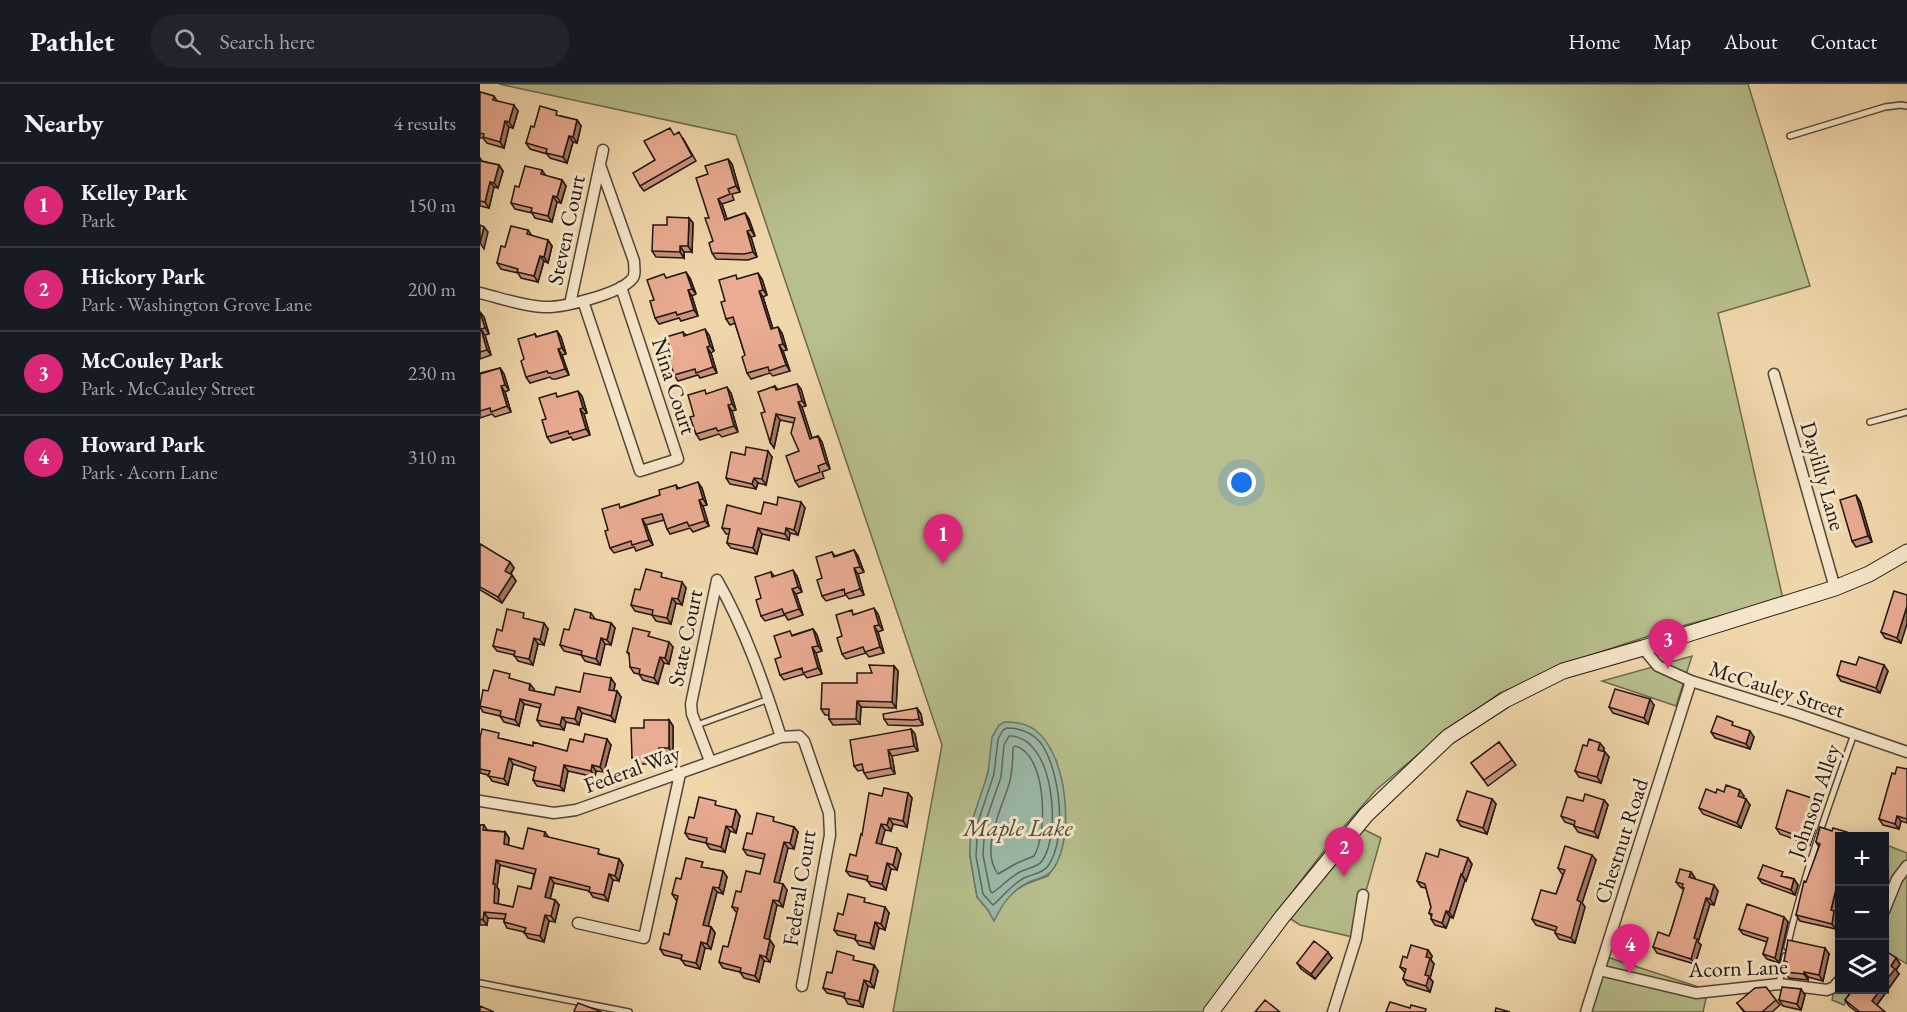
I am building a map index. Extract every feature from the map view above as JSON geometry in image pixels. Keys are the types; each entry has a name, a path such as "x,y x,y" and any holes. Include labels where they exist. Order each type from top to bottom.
{"street":[{"name":"Steven Court","path":"570,304 603,150"},
{"name":"Steven Court","path":"600,165 634,261 632,279 621,287"},
{"path":"480,293 529,305 555,307 583,301 621,287"},
{"name":"Nina Court","path":"583,301 640,471 678,459 621,287"},
{"name":"Daylilly Lane","path":"1774,374 1835,588"},
{"path":"1211,1012 1282,917 1366,815 1448,737 1505,700 1563,671 1835,588 1869,574 1907,552"},
{"name":"State Court","path":"710,761 692,714 691,704 717,580 730,602 769,699 781,737"},
{"name":"McCauley Street","path":"1643,648 1658,666 1691,681 1907,752"},
{"name":"Chestnut Road","path":"1586,1012 1691,681"},
{"name":"Federal Way","path":"480,801 554,813 576,810 680,774 710,761 793,735"},
{"name":"Federal Court","path":"793,735 799,736 804,741 829,813 830,835 802,986"},
{"path":"579,923 644,938 680,774"},
{"path":"1889,899 1897,879 1907,866"},
{"path":"1333,1012 1356,939 1363,896"},
{"name":"Acorn Lane","path":"1599,970 1696,993 1779,984 1827,990 1835,986"}],"lane":[{"path":"1790,136 1885,107 1907,106"},
{"path":"1870,422 1907,412"},
{"path":"697,725 769,699"},
{"name":"Johnson Alley","path":"1779,984 1800,897 1823,820 1854,735"},
{"path":"480,982 629,1012"}],"green space":[{"path":"499,84 1748,84 1810,286 1718,313 1783,599 1667,630 1576,660 1500,693 1434,741 1376,790 1333,839 1203,1012 893,1012 942,745 736,135","holes":["1056,760 1063,786 1065,819 1060,855 1048,876 1026,884 1013,892 1002,903 994,920 977,897 970,856 972,821 990,763"]},
{"path":"1692,656 1676,706 1602,681"},
{"path":"1357,826 1381,838 1353,937 1300,925 1286,916"},
{"path":"1889,846 1907,853 1907,964 1889,953"},
{"path":"1607,957 1708,990 1703,1012 1590,1012"},
{"path":"1835,986 1835,994 1850,994 1844,1005 1832,1000"}],"water":[{"name":"Maple Lake","path":"1005,722 1028,726 1046,741 1061,775 1066,816 1061,854 1054,868 1045,876 1016,890 1003,904 994,921 977,897 970,845 972,821 988,773 992,737 999,725"}],"building":[{"path":"480,92 494,96 493,100 514,105 509,122 505,121 500,142 483,137 484,134 480,133"},
{"path":"540,106 557,111 556,115 577,120 573,137 569,136 563,157 546,153 547,149 526,143 531,126 534,127"},
{"path":"670,128 674,135 679,132 692,156 640,186 633,173 655,160 644,141"},
{"path":"728,159 736,186 728,189 730,194 718,199 725,220 745,213 751,230 747,231 753,252 744,254 712,253 709,243 713,241 705,218 709,218 696,178 708,174 705,166"},
{"path":"480,161 499,165 494,183 490,182 485,202 480,201"},
{"path":"525,166 542,170 541,174 562,180 557,197 553,196 548,216 531,212 532,208 511,203 515,186 519,187"},
{"path":"667,217 689,218 688,246 680,246 680,252 652,251 653,225 667,225"},
{"path":"480,225 484,227 480,243"},
{"path":"511,226 528,230 527,234 548,240 544,257 540,256 534,276 517,272 518,269 497,263 501,246 505,247"},
{"path":"686,272 692,289 688,290 694,310 655,318 650,301 654,300 647,280 664,274 666,278"},
{"path":"758,273 763,290 759,291 771,329 778,327 783,344 779,345 786,365 769,371 768,367 747,373 742,357 745,355 733,317 726,319 721,302 725,301 719,280 736,275 737,279"},
{"path":"480,312 485,328 481,329 487,350 480,352"},
{"path":"705,329 713,367 696,373 695,369 674,375 669,358 673,357 666,337 683,332 684,336"},
{"path":"557,331 562,348 558,349 565,369 526,377 518,339"},
{"path":"500,368 505,385 501,386 507,406 491,412 490,408 480,411 480,374"},
{"path":"797,384 802,401 798,402 810,439 818,436 826,463 818,466 820,472 795,481 786,456 799,451 791,433 795,418 776,414 770,442 761,413 765,412 758,392 775,386 776,390"},
{"path":"727,387 732,404 728,405 734,426 696,434 690,417 694,416 688,395 705,390 706,394"},
{"path":"578,391 586,429 547,437 542,420 546,419 539,398 556,393 557,397"},
{"path":"746,447 768,451 762,479 754,478 752,484 726,478 731,452 745,455"},
{"path":"698,482 703,499 699,500 705,521 689,526 687,522 667,529 662,514 642,519 649,540 632,545 631,541 610,548 602,509 619,504 620,508 660,495 659,490 676,485 677,489"},
{"path":"1856,495 1868,536 1852,541 1840,500"},
{"path":"778,497 801,502 794,530 786,528 785,534 758,528 753,548 727,543 730,529 722,528 727,505 761,514 764,502 777,505"},
{"path":"480,544 510,562 505,571 512,575 498,597 480,587"},
{"path":"854,550 860,567 854,568 860,589 845,594 844,589 822,596 817,580 822,578 816,557 832,552 834,557"},
{"path":"646,569 662,573 661,577 682,582 678,599 672,598 667,618 652,615 653,610 631,605 635,589 640,590"},
{"path":"793,570 798,587 792,589 799,609 784,614 782,609 761,616 756,600 761,598 755,577 771,572 772,577"},
{"path":"1894,591 1907,595 1907,606 1897,638 1881,632"},
{"path":"874,608 879,625 874,626 880,647 865,652 863,647 842,654 837,638 842,636 836,615 852,610 853,615"},
{"path":"507,609 524,613 523,618 544,623 540,640 534,638 529,659 514,656 515,651 493,646 497,629 502,631"},
{"path":"575,609 591,613 590,618 611,623 607,640 601,638 596,659 581,655 582,651 560,645 564,629 569,630"},
{"path":"633,628 650,632 648,636 669,642 665,658 660,657 654,678 639,674 640,669 630,667 627,652"},
{"path":"813,629 818,646 812,647 818,668 803,673 802,668 780,675 775,659 781,657 774,636 790,631 792,636"},
{"path":"1859,657 1884,665 1876,688 1837,675 1841,661 1856,665"},
{"path":"869,665 894,666 892,702 857,701 856,719 829,719 829,709 821,709 822,683 857,683 857,673 872,673"},
{"path":"494,670 510,674 509,678 530,684 529,690 554,695 556,687 580,692 584,673 611,678 609,690 617,691 611,716 578,707 575,719 562,717 560,725 537,720 541,704 520,699 515,720 500,716 501,711 480,706 483,690 488,691"},
{"path":"1615,689 1650,699 1644,718 1609,707"},
{"path":"917,708 919,719 884,719 883,714"},
{"path":"1717,716 1733,722 1732,725 1750,731 1746,744 1711,732"},
{"path":"644,720 669,720 669,748 659,748 659,758 632,758 631,728 644,728"},
{"path":"482,729 499,733 498,738 533,746 533,742 567,751 570,739 583,742 585,734 607,739 600,767 592,765 591,771 564,765 560,786 533,780 536,767 509,758 504,779 488,776 490,771 480,769"},
{"path":"911,729 914,746 888,750 891,768 864,773 862,764 854,766 850,740"},
{"path":"1589,739 1600,743 1598,750 1605,752 1597,777 1575,771 1583,745 1587,746"},
{"path":"1499,742 1512,760 1484,780 1471,763"},
{"path":"1897,767 1907,769 1907,819 1897,816 1895,824 1879,819 1892,773 1895,774"},
{"path":"1726,785 1740,790 1738,796 1746,799 1737,823 1699,808 1706,789 1716,793 1717,789 1724,792"},
{"path":"884,788 908,793 903,821 889,818 887,825 881,824 876,843 897,848 893,865 887,863 882,884 867,881 868,876 846,871 850,854 856,856 869,793 882,796"},
{"path":"1787,790 1815,799 1807,823 1811,824 1806,839 1776,828"},
{"path":"1467,791 1492,799 1483,828 1457,820"},
{"path":"1585,794 1604,800 1594,832 1574,826 1575,821 1561,816 1567,797 1583,801"},
{"path":"699,797 716,801 715,805 736,810 732,827 726,826 721,847 706,843 707,838 685,833 689,817 694,818"},
{"path":"757,813 774,817 773,821 794,827 790,843 784,842 774,882 783,884 779,901 773,900 764,938 770,940 766,957 760,955 755,976 740,972 741,968 719,962 723,946 728,947 738,908 732,907 736,891 741,892 746,871 760,874 765,854 743,849 747,833 752,834"},
{"path":"480,825 484,825 483,830 505,832 504,844 523,849 528,828 545,832 544,836 599,849 598,854 619,859 615,876 609,874 604,895 589,892 590,887 550,877 545,897 555,900 551,916 545,915 540,936 524,933 526,928 504,922 506,914 484,912 483,920 480,919","holes":["496,860 536,869 531,889 518,886 513,907 494,903 495,884 493,884"]},
{"path":"1820,827 1847,832 1835,832 1835,894 1831,910 1834,911 1832,924 1796,915 1804,881 1806,882 1820,844 1816,842"},
{"path":"1565,846 1592,855 1577,900 1581,902 1571,938 1555,933 1557,927 1532,919 1541,890 1556,894 1565,870 1558,868"},
{"path":"1440,849 1468,858 1449,912 1446,911 1442,923 1431,919 1432,914 1429,913 1431,907 1425,884 1417,881 1426,853 1438,857"},
{"path":"686,858 703,862 701,867 723,871 719,888 713,887 703,925 711,927 707,944 701,942 696,963 681,960 682,955 660,949 664,933 669,935 678,896 672,894 676,878 681,879"},
{"path":"1763,865 1783,872 1781,876 1794,879 1791,890 1758,878"},
{"path":"1680,869 1691,872 1689,877 1714,885 1710,899 1706,898 1694,938 1697,939 1691,959 1653,947 1658,932 1669,936 1671,931 1684,888 1683,884 1676,882"},
{"path":"848,894 865,898 864,902 885,907 881,924 875,922 870,943 855,940 856,935 834,930 838,913 843,915"},
{"path":"1747,904 1784,917 1775,958 1763,954 1768,938 1739,929"},
{"path":"1788,940 1825,948 1819,975 1785,972 1787,962 1784,961"},
{"path":"1314,941 1328,952 1311,974 1297,963"},
{"path":"1411,945 1428,950 1426,957 1430,958 1425,975 1429,976 1426,986 1403,979 1406,969 1400,967 1403,956 1407,958"},
{"path":"837,951 854,956 853,960 874,965 870,982 864,980 859,1001 844,998 845,993 823,988 827,972 832,973"},
{"path":"1889,953 1896,958 1891,966 1895,969 1889,977"},
{"path":"1766,987 1776,1000 1762,1012 1745,1012 1737,1003 1755,988"},
{"path":"1782,987 1801,989 1797,1004 1779,1000"},
{"path":"1850,994 1877,994 1872,1001 1885,1012 1860,1012 1845,1000"},
{"path":"1265,1000 1280,1012 1255,1012"},
{"path":"1390,1002 1410,1008 1411,1005 1426,1009 1425,1012 1386,1012"},
{"path":"578,1003 602,1012 576,1012 574,1011"},
{"path":"480,1006 494,1012 480,1012"},
{"path":"1496,1008 1510,1012 1495,1012"}],"place":[{"name":"Kelley Park","path":"943,564"},
{"name":"McCouley Park","path":"1668,669"},
{"name":"Hickory Park","path":"1344,877"},
{"name":"Howard Park","path":"1630,974"}]}
